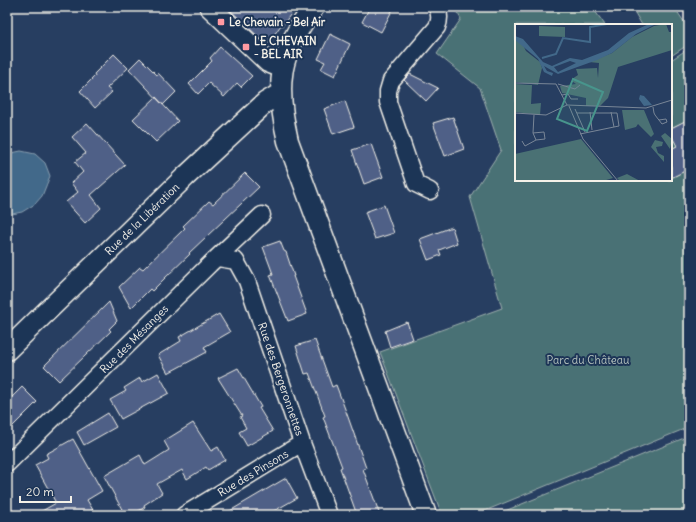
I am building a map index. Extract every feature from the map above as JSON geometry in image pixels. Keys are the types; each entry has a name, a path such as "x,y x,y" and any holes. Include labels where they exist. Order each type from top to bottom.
{"street":[{"path":"210,7 268,62 283,68"},
{"path":"314,7 305,19 292,43 286,56 283,68 281,93 282,112 288,141 426,515"},
{"path":"430,191 416,184 388,102 388,91 391,81 397,72 437,27 439,21 437,7"},
{"name":"Rue de la Libération","path":"7,350 185,177 266,102 281,93"},
{"name":"Rue des Mésanges","path":"7,464 210,264 262,215"},
{"name":"Rue des Bergeronnettes","path":"218,258 236,261 247,281 302,443 329,515"},
{"name":"Rue des Pinsons","path":"184,515 302,443"}],"green space":[{"name":"Parc du Château","path":"454,7 592,7 604,24 515,24 515,181 672,181 672,59 689,48 689,427 475,515 442,515 380,352 502,308 470,197 501,150 480,88 437,54 461,19"},
{"path":"644,7 674,7 689,29 689,44 672,55 672,24 641,24 635,13"},
{"path":"689,436 689,515 495,515"}],"water":[{"path":"21,151 35,154 45,163 50,176 42,196 35,204 22,212 7,215 7,154"}],"building":[{"path":"227,7 296,7 267,45"},
{"path":"370,7 394,7 381,32 362,22"},
{"path":"330,34 350,44 335,76 321,69 325,62 318,59"},
{"path":"220,47 252,76 241,87 237,83 224,97 209,83 198,94 189,84 212,61 210,58"},
{"path":"114,54 128,68 107,88 112,92 95,108 80,91"},
{"path":"140,58 157,75 158,73 176,92 163,105 129,69"},
{"path":"410,74 438,88 426,101 404,80"},
{"path":"156,97 178,121 156,142 133,119"},
{"path":"345,101 354,127 333,134 324,109"},
{"path":"453,117 464,149 445,156 433,123"},
{"path":"689,119 689,169 672,178 672,148 677,146 672,137 672,128"},
{"path":"87,123 125,165 91,195 101,208 85,223 66,202 78,192 71,183 83,172 75,162 86,153 72,137"},
{"path":"371,144 383,177 364,184 352,150"},
{"path":"245,173 259,187 189,253 190,254 152,291 150,289 131,308 119,287 140,267 143,269 185,228 183,226 209,201 213,204"},
{"path":"384,205 394,233 375,239 365,212"},
{"path":"452,227 457,243 439,250 441,255 428,260 420,239"},
{"path":"280,241 284,251 286,252 307,314 288,321 270,275 273,274 263,247"},
{"path":"109,302 117,321 109,329 111,331 59,381 44,366"},
{"path":"219,314 230,332 204,347 207,352 168,373 158,355 181,341 179,337"},
{"path":"407,322 413,339 390,347 385,331"},
{"path":"315,340 332,387 336,385 348,417 366,468 363,469 380,515 357,515 340,468 342,467 323,417 325,416 309,373 305,374 296,346"},
{"path":"238,368 273,431 247,446 239,432 246,428 240,417 242,416 218,378"},
{"path":"158,373 169,393 121,419 110,400 126,391 124,388 140,378 142,382"},
{"path":"22,387 37,402 7,432 7,402"},
{"path":"108,413 116,427 84,445 77,432"},
{"path":"193,423 211,451 218,447 225,460 208,470 206,467 187,479 182,470 157,484 162,493 144,505 145,507 132,515 125,515 104,476 140,455 145,465 169,450 164,441"},
{"path":"73,439 102,491 87,500 93,510 83,515 35,515 56,503 35,465 48,458 46,454"},
{"path":"286,478 297,498 267,515 223,515"}],"place":[{"name":"Le Chevain - Bel Air","path":"221,22"},
{"name":"LE CHEVAIN - BEL AIR","path":"246,47"}]}
